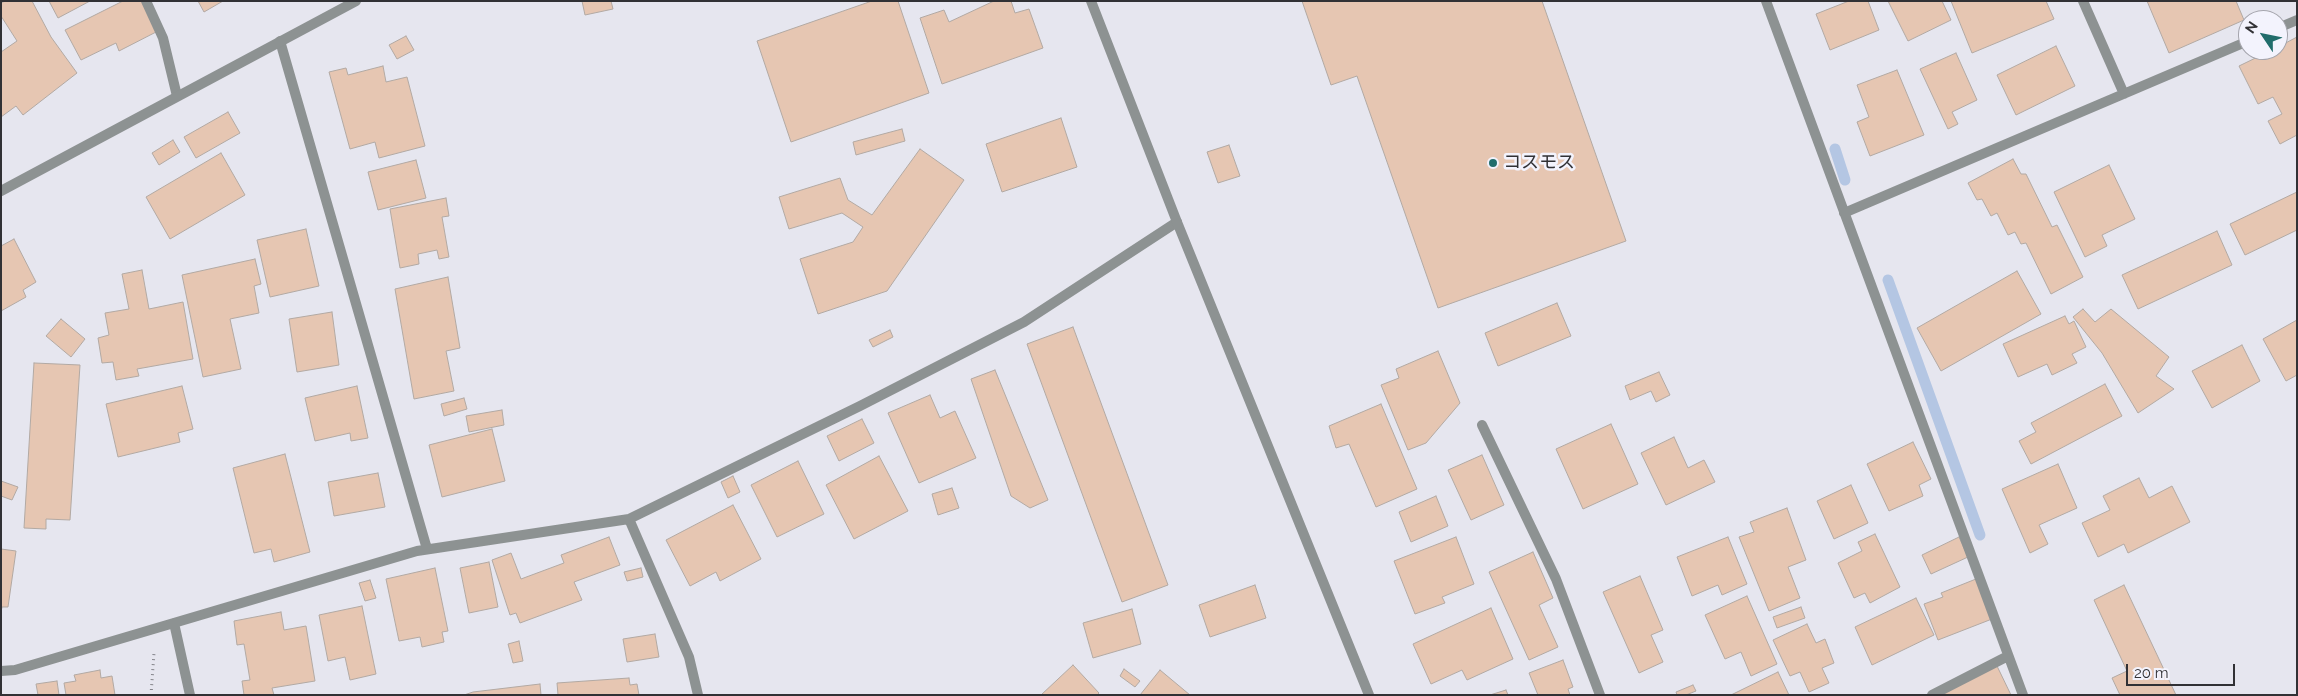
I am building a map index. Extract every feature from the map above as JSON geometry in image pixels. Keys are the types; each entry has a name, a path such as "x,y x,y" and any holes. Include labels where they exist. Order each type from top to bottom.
{"street":[{"path":"146,1 163,38 177,96"},
{"path":"1,191 356,1"},
{"path":"1091,1 1177,222 1369,695"},
{"path":"1766,1 2023,695"},
{"path":"2083,1 2124,94"},
{"path":"280,41 427,549"},
{"path":"1844,213 2238,45"},
{"path":"1,671 15,670 427,549 628,519 860,406 1024,322 1177,222"},
{"path":"1482,425 1556,579 1600,695"},
{"path":"628,519 689,657 698,695"},
{"path":"174,623 190,695"},
{"path":"1932,695 2008,656"}],"path":[{"path":"151,695 156,628"}],"building":[{"path":"5,1 32,1 51,37 77,73 23,115 16,106 1,117 1,52 17,41 1,16 1,3"},
{"path":"49,1 90,1 58,18"},
{"path":"123,1 143,1 158,31 119,51 116,43 81,60 65,30"},
{"path":"198,1 223,1 204,12"},
{"path":"582,1 611,1 613,9 585,15"},
{"path":"872,1 898,1 929,93 791,142 757,41"},
{"path":"994,1 1011,1 1015,13 1029,9 1043,48 942,84 920,18 944,10 949,22"},
{"name":"コスモス","path":"1302,1 1542,1 1626,241 1438,308 1357,76 1331,85"},
{"path":"1849,1 1868,1 1879,30 1830,50 1816,14"},
{"path":"1888,1 1942,1 1951,20 1908,41"},
{"path":"1951,1 2046,1 2054,19 1972,53"},
{"path":"2147,1 2236,1 2240,10 2238,10 2238,23 2169,53"},
{"path":"406,36 414,50 397,59 389,45"},
{"path":"2297,37 2297,135 2280,144 2268,121 2282,114 2273,97 2258,104 2239,66 2251,60 2288,60 2288,42"},
{"path":"2056,46 2075,86 2016,115 1997,75"},
{"path":"1956,53 1977,100 1952,112 1958,124 1948,129 1920,69"},
{"path":"383,66 386,82 407,77 425,146 379,158 375,142 350,149 329,72 346,68 348,75"},
{"path":"1897,70 1924,135 1870,156 1857,122 1869,117 1857,85"},
{"path":"228,112 240,133 196,158 184,137"},
{"path":"1061,118 1077,167 1002,192 986,144"},
{"path":"902,129 905,141 856,155 853,142"},
{"path":"173,140 180,152 159,165 152,153"},
{"path":"1229,145 1240,176 1218,183 1207,152"},
{"path":"920,149 964,180 887,291 818,314 800,259 853,242 863,227 842,213 789,229 779,197 840,178 848,200 872,215"},
{"path":"221,153 245,195 170,239 146,197"},
{"path":"2013,159 2021,174 2026,174 2052,227 2057,225 2083,277 2051,294 2026,243 2021,244 2015,232 2008,235 1997,213 1991,216 1982,199 1977,200 1968,183"},
{"path":"416,160 426,198 378,210 368,172"},
{"path":"2109,165 2135,219 2102,235 2107,246 2085,257 2054,192"},
{"path":"2297,192 2297,230 2245,255 2230,224"},
{"path":"446,198 449,216 442,217 449,257 439,259 437,250 418,254 419,264 400,268 390,209"},
{"path":"306,229 319,286 270,297 257,240"},
{"path":"2217,231 2232,265 2138,309 2122,275"},
{"path":"14,239 36,282 23,290 26,297 1,311 1,246"},
{"path":"255,259 261,284 254,286 259,313 230,319 241,369 203,377 182,275"},
{"path":"142,270 149,309 183,302 193,359 137,369 139,376 116,380 113,362 102,363 98,338 109,335 105,313 129,309 122,274"},
{"path":"2017,271 2041,314 1941,371 1917,328"},
{"path":"448,277 460,348 446,351 454,391 414,399 395,289"},
{"path":"1557,303 1571,336 1498,366 1485,333"},
{"path":"2083,309 2095,322 2111,309 2169,357 2156,376 2174,389 2138,413 2102,353 2073,317"},
{"path":"332,312 339,365 297,372 289,319"},
{"path":"2065,316 2069,324 2074,321 2086,347 2072,354 2077,363 2052,375 2047,364 2018,377 2003,344"},
{"path":"61,319 85,339 71,357 46,336"},
{"path":"2297,320 2297,375 2286,381 2263,339"},
{"path":"1073,327 1168,585 1122,602 1027,344"},
{"path":"890,330 893,337 873,347 869,340"},
{"path":"2242,345 2260,381 2212,408 2192,371"},
{"path":"1438,351 1460,403 1426,443 1408,450 1381,385 1399,378 1396,369"},
{"path":"34,363 80,365 70,520 46,519 46,529 24,528"},
{"path":"995,370 1048,500 1030,508 1011,496 971,379"},
{"path":"1659,372 1670,395 1656,402 1651,391 1630,400 1625,386"},
{"path":"2105,384 2122,416 2031,464 2019,441 2036,432 2031,423"},
{"path":"182,386 193,429 178,433 180,442 118,457 106,404"},
{"path":"357,386 368,438 351,441 350,433 315,441 305,398"},
{"path":"930,395 940,418 955,411 976,458 919,483 888,413"},
{"path":"464,398 467,409 444,416 441,404"},
{"path":"1381,404 1417,489 1376,507 1349,444 1336,448 1329,426"},
{"path":"502,410 504,425 469,432 466,416"},
{"path":"862,419 874,443 839,461 827,436"},
{"path":"1611,424 1638,484 1583,509 1556,449"},
{"path":"492,429 505,481 442,497 429,445"},
{"path":"1674,437 1688,468 1704,460 1715,482 1666,505 1641,453"},
{"path":"1913,442 1931,479 1919,485 1923,496 1889,511 1867,464"},
{"path":"285,454 310,552 274,562 271,549 254,553 233,468"},
{"path":"1482,455 1504,505 1471,520 1448,470"},
{"path":"879,456 908,511 854,539 826,485"},
{"path":"798,461 824,514 777,537 751,485"},
{"path":"2058,464 2077,508 2039,525 2048,544 2030,553 2002,489"},
{"path":"378,473 385,507 334,516 328,482"},
{"path":"733,476 740,492 728,498 721,482"},
{"path":"2139,478 2149,498 2172,486 2190,522 2128,553 2124,544 2098,557 2082,523 2110,510 2103,496"},
{"path":"1,481 18,487 12,500 1,496"},
{"path":"1851,485 1868,523 1834,539 1817,501"},
{"path":"952,488 959,508 938,515 932,494"},
{"path":"1436,496 1448,526 1411,542 1399,512"},
{"path":"733,505 761,559 720,581 716,572 690,586 666,540"},
{"path":"1787,508 1806,560 1788,567 1800,598 1769,611 1739,537 1754,532 1750,522"},
{"path":"1875,534 1900,587 1870,603 1865,593 1854,598 1838,563 1862,551 1858,542"},
{"path":"609,537 620,565 574,582 582,600 520,623 516,613 510,615 492,560 511,553 521,579 564,563 561,555"},
{"path":"1456,537 1474,584 1442,597 1445,603 1415,614 1394,561"},
{"path":"1728,537 1747,584 1722,595 1718,585 1692,596 1677,557"},
{"path":"1959,537 1968,557 1931,574 1922,555"},
{"path":"1,549 16,551 8,607 2,607 1,612"},
{"path":"1533,552 1553,598 1539,605 1558,647 1529,660 1489,572"},
{"path":"489,562 498,607 469,613 460,568"},
{"path":"435,568 448,631 442,632 444,642 422,647 420,637 399,641 386,579"},
{"path":"641,568 643,577 627,581 624,572"},
{"path":"1640,576 1663,630 1651,635 1663,662 1639,673 1603,592"},
{"path":"1976,579 1992,619 1938,640 1924,604 1943,597 1941,593"},
{"path":"370,580 376,598 365,601 359,583"},
{"path":"1255,585 1266,618 1210,637 1199,605"},
{"path":"2124,585 2176,695 2120,695 2112,678 2127,671 2094,600"},
{"path":"1747,596 1777,664 1751,676 1741,652 1725,659 1705,615"},
{"path":"1916,598 1934,635 1872,665 1855,627"},
{"path":"362,606 376,674 350,680 345,657 328,661 319,615"},
{"path":"1801,607 1805,618 1777,628 1773,617"},
{"path":"1491,608 1513,659 1467,680 1462,670 1431,684 1413,644"},
{"path":"1132,609 1141,644 1093,658 1083,623"},
{"path":"281,612 284,630 306,626 315,681 272,688 274,695 244,695 242,681 250,680 244,644 237,645 234,621"},
{"path":"1807,624 1816,643 1825,639 1834,663 1822,668 1829,683 1809,692 1800,672 1790,676 1773,640"},
{"path":"655,634 659,657 627,662 623,639"},
{"path":"519,641 523,661 513,663 508,644"},
{"path":"1563,660 1573,687 1568,689 1570,695 1538,695 1529,673"},
{"path":"1073,665 1099,693 1097,695 1041,695"},
{"path":"1997,666 2011,695 1937,695"},
{"path":"1124,669 1140,681 1135,687 1120,676"},
{"path":"100,670 101,678 112,676 115,695 66,695 64,683 76,681 74,675"},
{"path":"1160,670 1190,695 1140,695"},
{"path":"1778,672 1789,695 1731,695"},
{"path":"629,678 630,685 637,684 639,695 558,695 557,683"},
{"path":"57,681 59,695 38,695 36,684"},
{"path":"540,684 541,695 464,695 473,692"},
{"path":"1693,685 1696,691 1686,695 1677,695 1676,692"},
{"path":"1506,690 1508,695 1490,695"}],"waterway":[{"path":"1835,149 1845,180"},
{"path":"1888,280 1980,535"}],"place":[{"name":"コスモス","path":"1493,163"}]}
